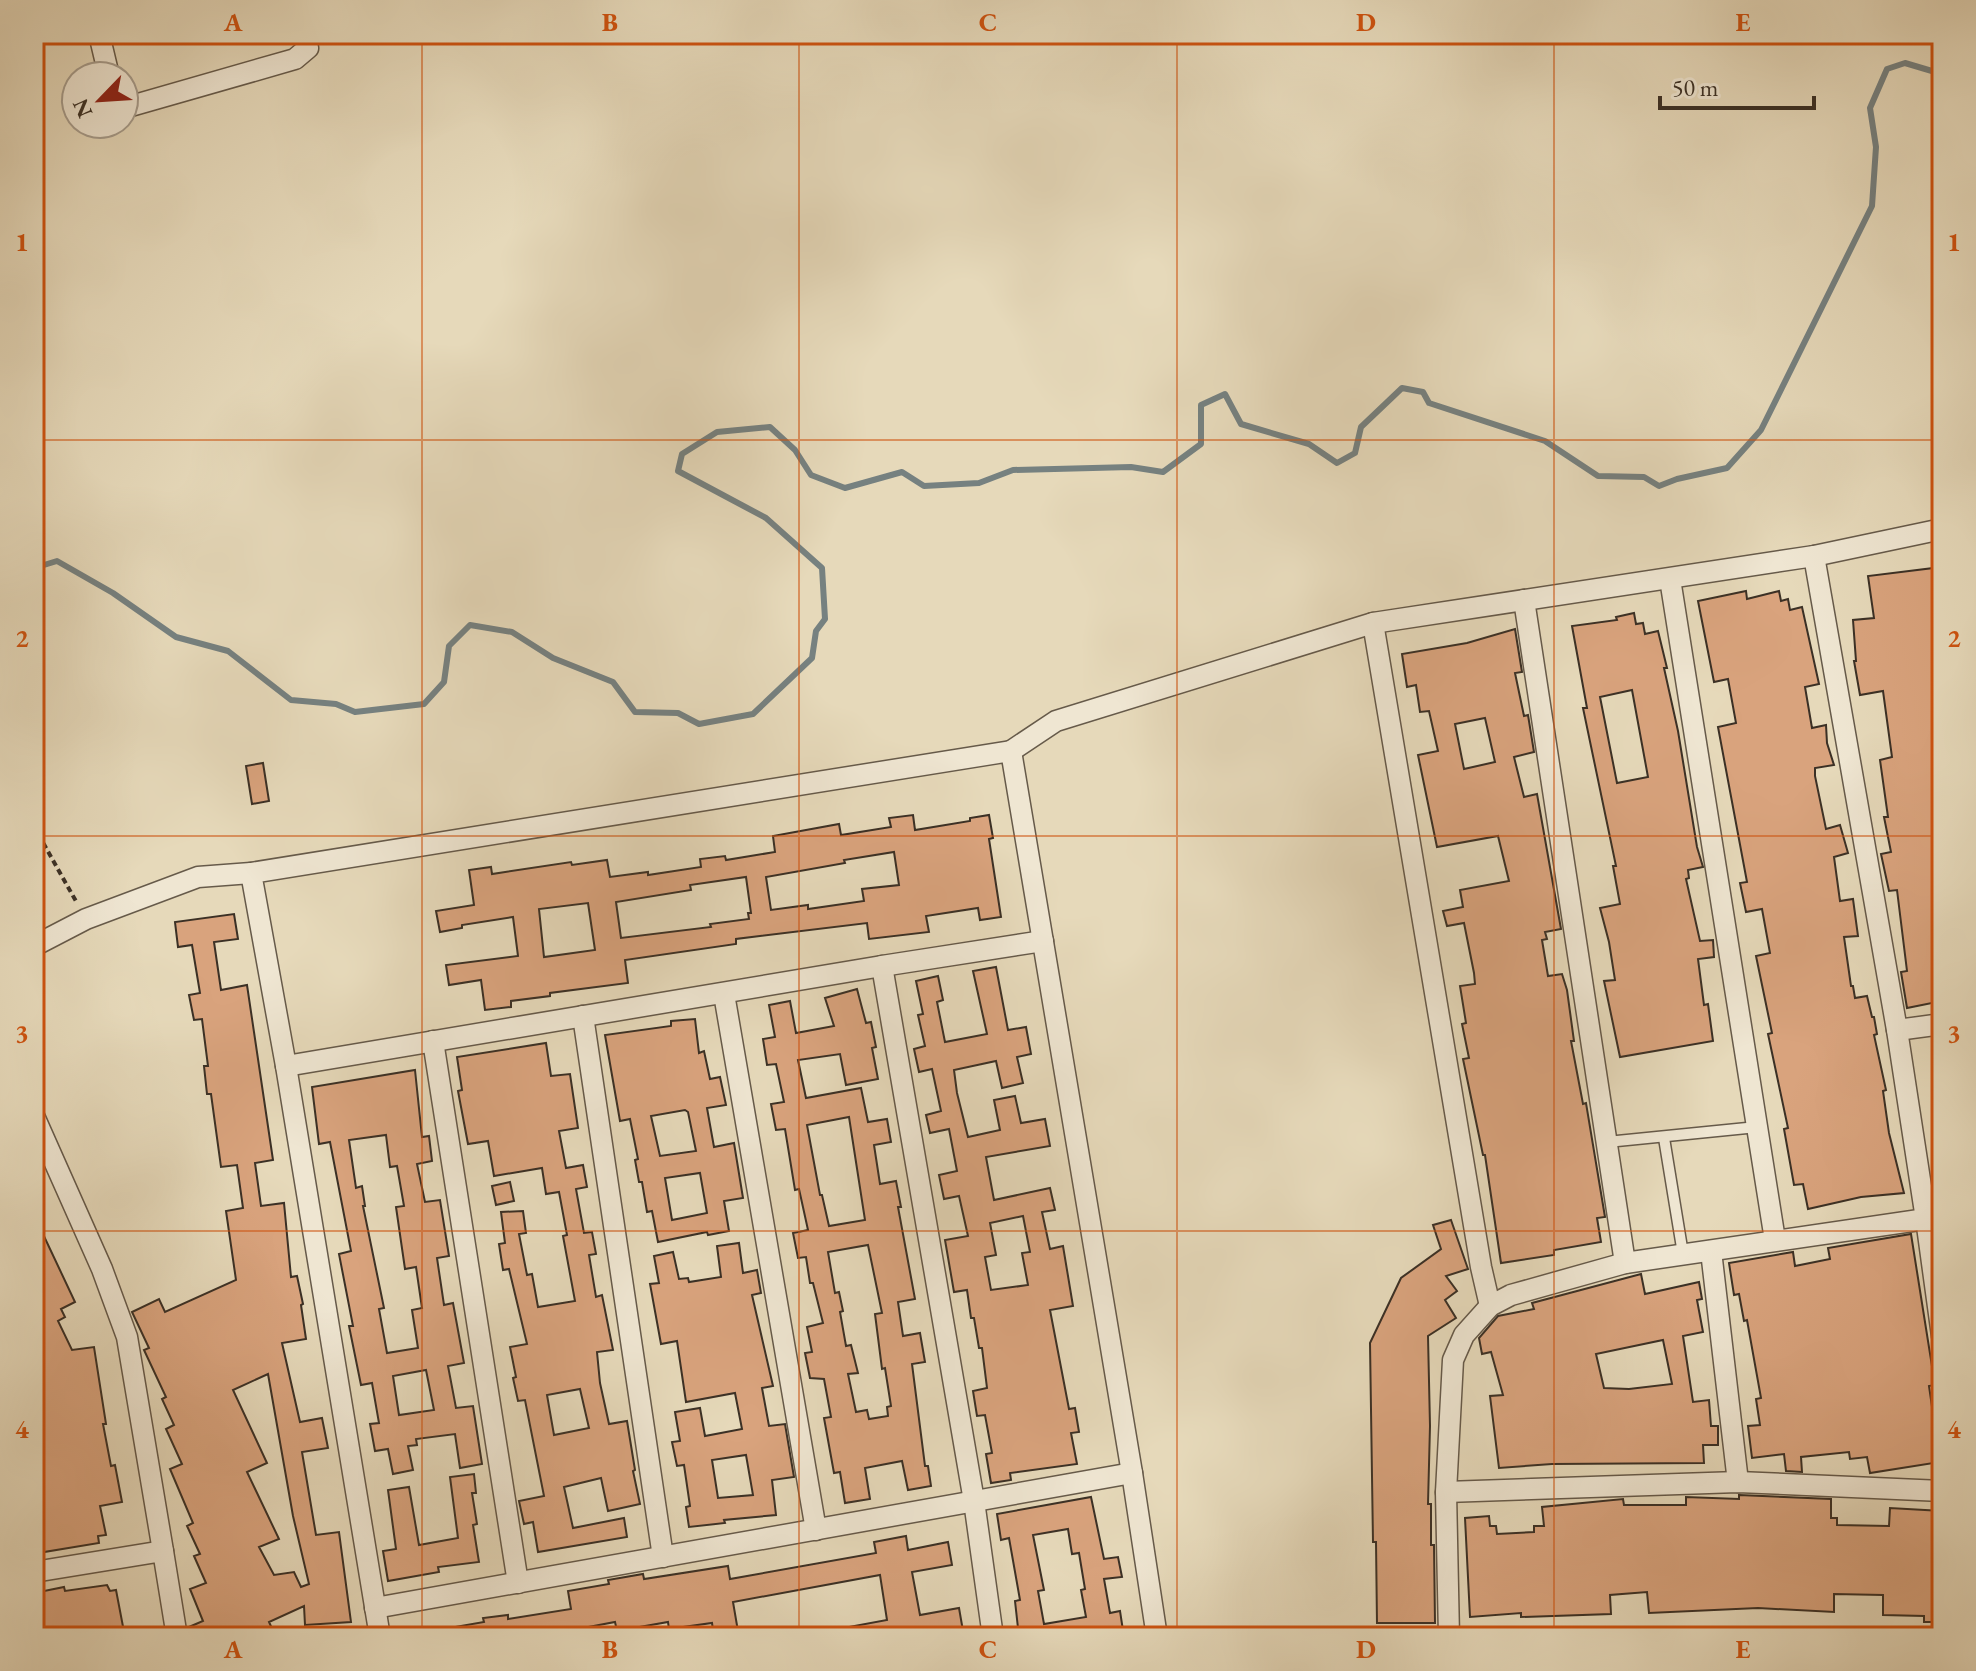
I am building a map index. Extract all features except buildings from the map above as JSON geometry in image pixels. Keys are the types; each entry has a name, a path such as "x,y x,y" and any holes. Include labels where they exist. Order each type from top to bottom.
{"street":[{"path":"99,34 105,60"},
{"path":"140,103 295,59 308,48 305,34"},
{"path":"34,946 86,919 198,877 251,873 1011,751 1056,721 1373,623 1814,556 1942,529"},
{"path":"1814,556 1897,1030 1942,1336"},
{"path":"1670,579 1775,1240"},
{"path":"1524,600 1625,1263"},
{"path":"1373,623 1490,1306"},
{"path":"1011,751 1157,1637"},
{"path":"251,873 380,1637"},
{"path":"286,1066 1043,941"},
{"path":"882,966 974,1501 993,1637"},
{"path":"724,994 816,1530"},
{"path":"583,1016 663,1557"},
{"path":"1897,1030 1942,1024"},
{"path":"433,1041 518,1583"},
{"path":"34,1116 102,1269 127,1337 177,1637"},
{"path":"1449,1637 1446,1492 1453,1360 1464,1335 1490,1306 1511,1295 1625,1263 1926,1219"},
{"path":"1711,1251 1738,1482"},
{"path":"375,1608 1132,1473"},
{"path":"1446,1492 1738,1482 1942,1491"},
{"path":"34,1572 163,1551"}],"lane":[{"path":"1605,1142 1757,1127"},
{"path":"1664,1138 1683,1254"}],"path":[{"path":"34,815 37,832 86,919"}],"waterway":[{"path":"34,568 57,561 113,593 176,637 228,651 291,700 336,704 355,712 424,704 444,682 449,646 470,625 512,632 553,658 613,682 635,712 678,713 699,724 753,714 812,658 816,631 825,619 822,568 766,518 678,471 682,454 717,432 770,427 795,450 811,475 845,488 902,472 924,486 979,483 1013,470 1131,467 1163,472 1201,444 1201,405 1225,394 1241,424 1309,444 1337,463 1355,453 1361,427 1402,388 1423,392 1429,403 1545,441 1598,476 1644,477 1659,486 1727,468 1761,430 1872,206 1876,147 1870,108 1887,69 1905,63 1942,74"}]}
